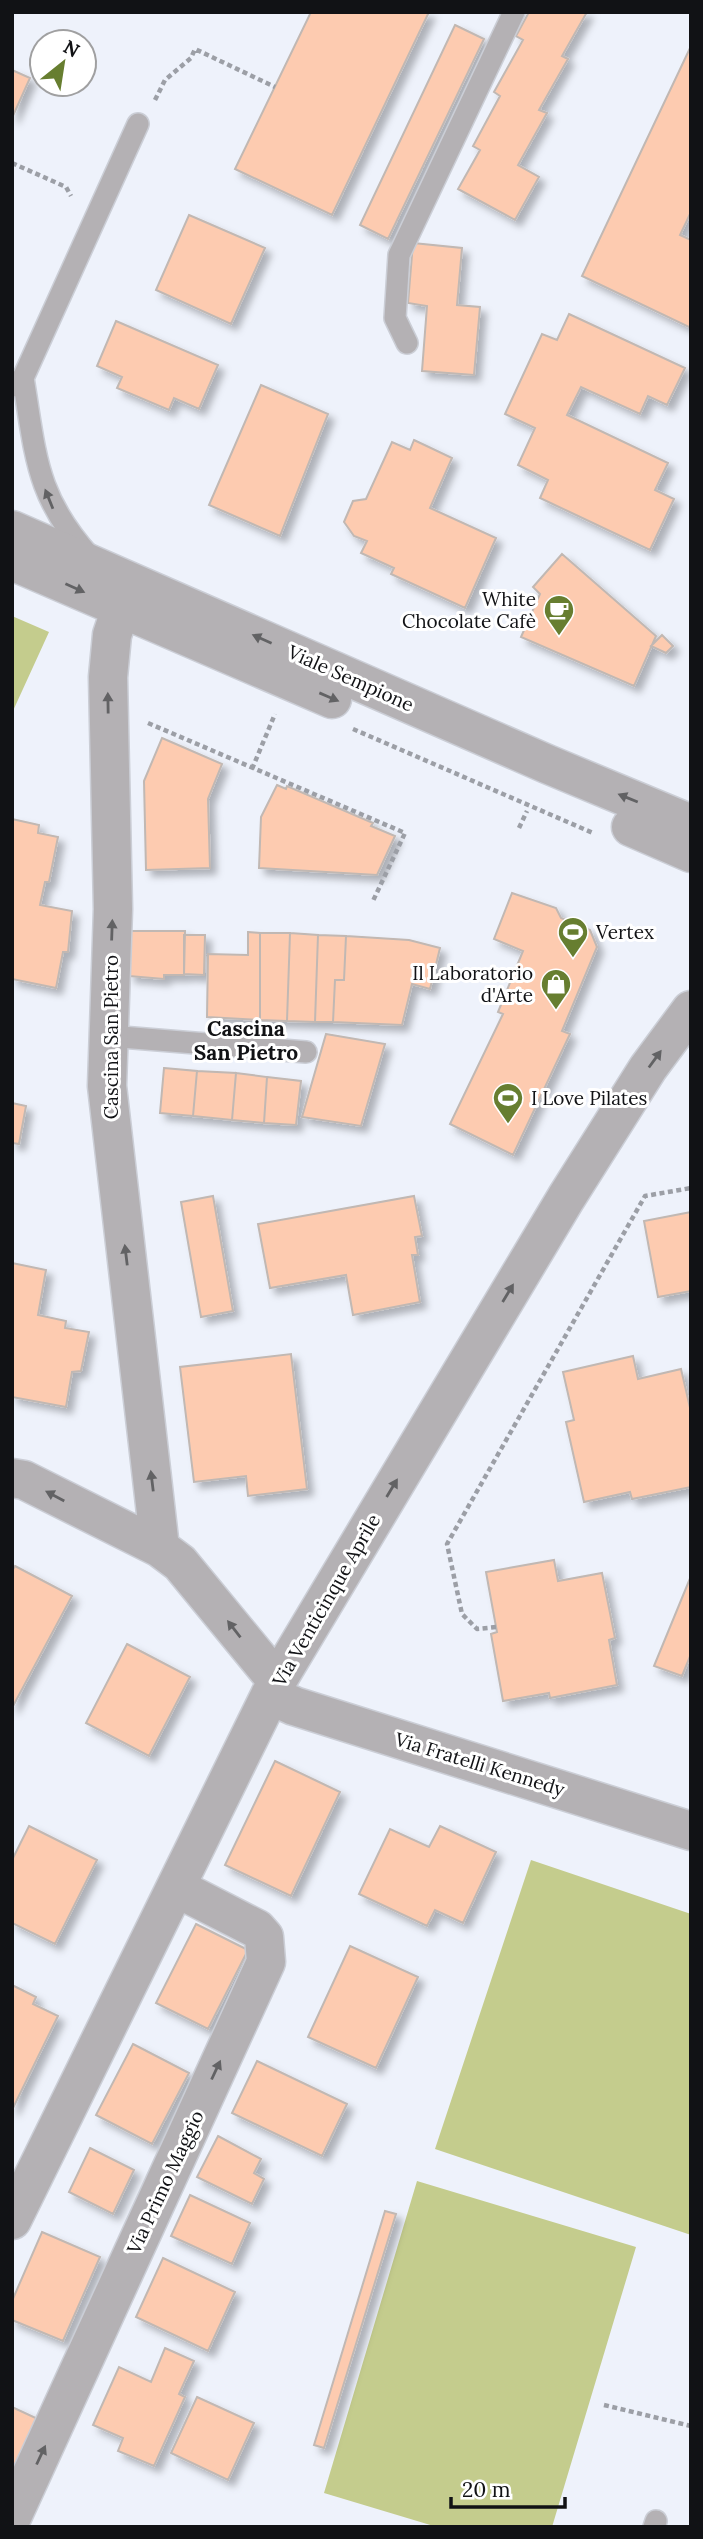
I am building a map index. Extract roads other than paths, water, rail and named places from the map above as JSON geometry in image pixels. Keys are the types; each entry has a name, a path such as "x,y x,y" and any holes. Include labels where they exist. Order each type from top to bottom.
{"street":[{"name":"Viale Sempione","path":"12,530 534,759 691,824"},
{"name":"Viale Sempione","path":"12,561 691,853"},
{"name":"Cascina San Pietro","path":"121,608 112,635 108,677 113,909 109,1111 160,1548"},
{"name":"Via Venticinque Aprile","path":"12,2220 274,1688 566,1198 648,1068 691,1010"},
{"path":"12,1478 24,1479 160,1548 195,1579 274,1688"},
{"name":"Via Fratelli Kennedy","path":"274,1688 294,1706 691,1831"},
{"name":"Via Primo Maggio","path":"12,2517 266,1962 264,1937 257,1928 177,1888"}],"lane":[{"path":"407,343 395,318 399,255 514,12"},
{"path":"107,571 90,557 55,513 41,479 18,382 138,124"},
{"path":"109,1036 306,1052"}],"place":[{"name":"White Chocolate Cafè","path":"559,637"},
{"name":"Vertex","path":"573,959"},
{"name":"Il Laboratorio d'Arte","path":"556,1011"},
{"name":"I Love Pilates","path":"508,1125"}],"district":[{"name":"Cascina San Pietro","path":"246,1040"}]}
